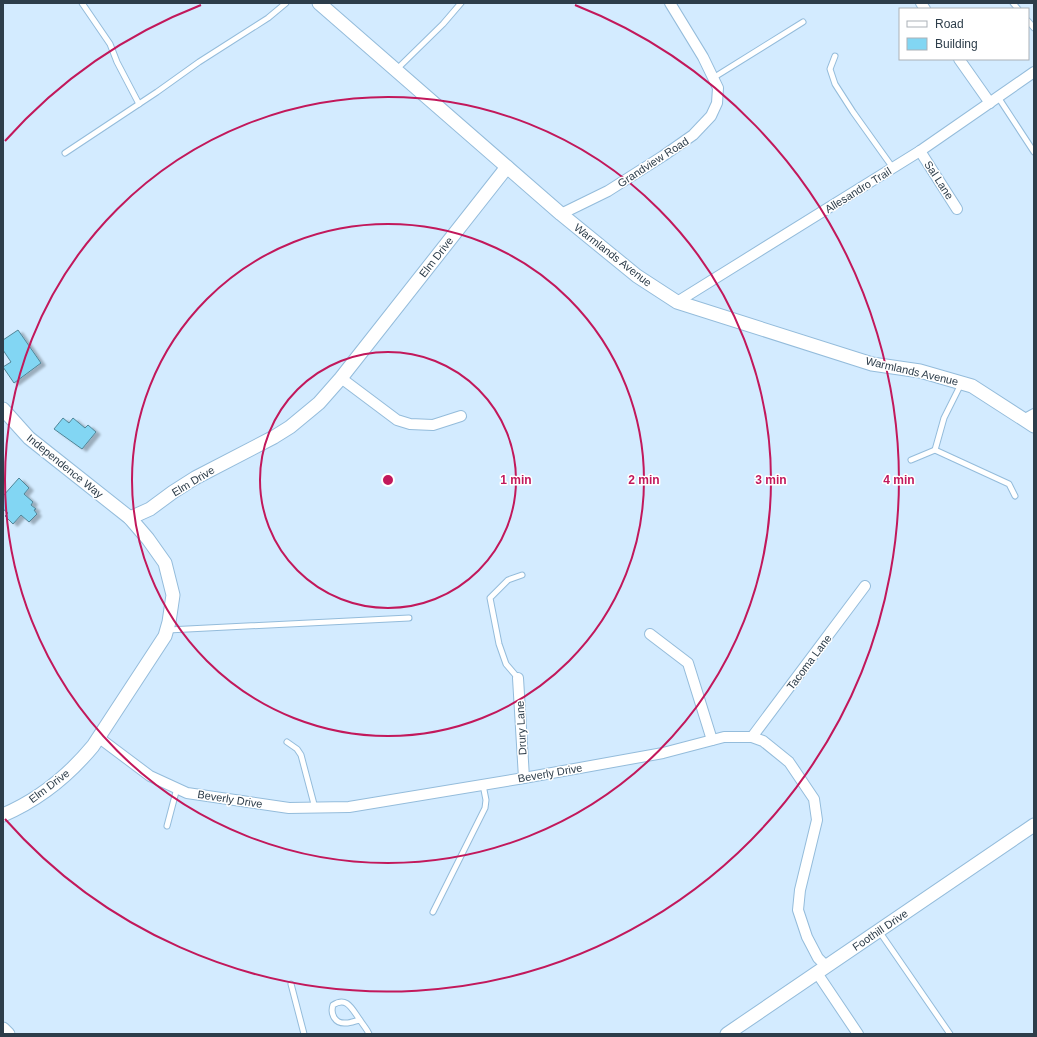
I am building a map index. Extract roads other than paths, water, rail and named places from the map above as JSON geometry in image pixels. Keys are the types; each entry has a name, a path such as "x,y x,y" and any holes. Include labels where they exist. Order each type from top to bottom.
{"street":[{"name":"Warmlands Avenue","path":"319,3 561,214 637,276 677,302 872,364 920,372 972,386 1031,420"},
{"name":"Grandview Road","path":"561,214 608,191 664,156 693,135 711,116 717,103 718,88 703,57 670,3"},
{"path":"960,60 994,100"},
{"name":"Allesandro Trail","path":"677,302 920,152 1034,72"},
{"name":"Sal Lane","path":"920,152 958,209"},
{"name":"Elm Drive","path":"3,815 20,807 57,783 89,751 165,636 173,595 165,563 148,539 130,518 150,509 195,478 274,438 319,403 341,378 507,167"},
{"path":"341,378 398,420 410,424 433,425 460,416"},
{"name":"Independence Way","path":"3,409 28,438 130,518"},
{"name":"Tacoma Lane","path":"752,737 865,586"},
{"path":"650,634 688,663 712,740"},
{"name":"Drury Lane","path":"518,678 524,778"},
{"name":"Beverly Drive","path":"98,737 150,776 187,793 289,808 349,807 484,785 664,753 724,737 752,737 763,741 789,762 814,799 817,820 800,890 798,910 807,937 818,958 822,970 858,1034"},
{"name":"Foothill Drive","path":"727,1034 1034,825"},
{"path":"3,1029 8,1034"}],"lane":[{"path":"82,3 110,44 117,62 139,104"},
{"path":"65,154 199,62 268,18 286,3"},
{"path":"396,70 447,20 461,3"},
{"path":"713,78 803,22"},
{"path":"835,56 830,69 834,84 893,168"},
{"path":"994,100 1034,152"},
{"path":"935,450 944,418 962,383"},
{"path":"911,460 935,450 1009,484 1015,496"},
{"path":"518,678 506,664 499,644 490,598 508,580 522,575"},
{"path":"167,630 409,618"},
{"path":"287,742 297,748 301,755 314,808"},
{"path":"433,912 484,808 486,800 484,785"},
{"path":"167,826 177,788"},
{"path":"879,931 950,1034"},
{"path":"291,984 304,1034"},
{"path":"359,1020 345,1024 337,1021 332,1016 331,1010 333,1005 339,1002 344,1002 351,1007 369,1034"}]}
